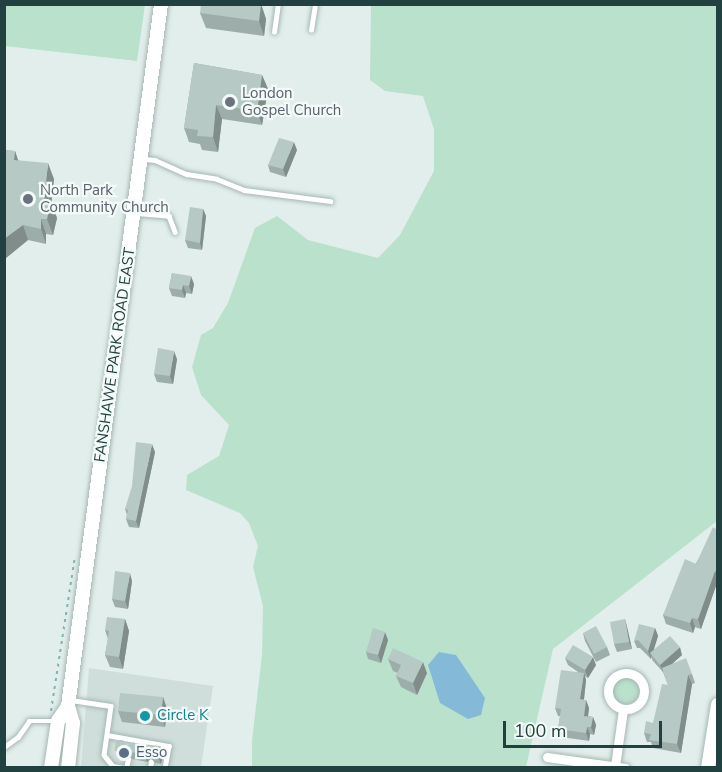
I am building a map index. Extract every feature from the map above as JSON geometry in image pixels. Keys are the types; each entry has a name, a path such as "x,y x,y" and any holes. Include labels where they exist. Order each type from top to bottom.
{"main road":[{"name":"FANSHAWE PARK ROAD EAST","path":"51,768 58,721 68,703 161,4"},
{"name":"FANSHAWE PARK ROAD EAST","path":"68,703 73,723 68,768"},
{"path":"708,768 717,705"}],"street":[{"path":"619,674 632,674 641,681 644,692 635,707 623,710 609,699 608,687 619,674"},
{"path":"615,766 623,710"},
{"path":"547,757 625,768"}],"lane":[{"path":"274,32 278,4"},
{"path":"311,30 315,4"},
{"path":"141,159 156,160 187,174 217,179 244,190 330,201"},
{"path":"134,212 170,216 175,232"},
{"path":"68,703 111,706 104,755 113,766 125,768 128,759"},
{"path":"4,747 18,737 29,721 58,721"},
{"path":"107,735 169,746 165,768"},
{"path":"130,749 131,739"},
{"path":"141,751 142,741"},
{"path":"152,752 154,743"}],"shaded area":[{"path":"89,668 213,686 201,767 81,768"}],"green space":[{"path":"5,4 145,5 137,61 5,46"},
{"path":"371,5 717,5 717,521 553,649 526,767 252,767 252,741 262,655 263,606 253,567 258,546 249,523 240,513 186,490 187,475 219,456 229,425 201,395 192,367 201,335 213,328 228,303 255,228 277,216 308,240 378,258 400,235 434,171 434,129 423,96 385,91 370,80"},
{"path":"626,678 635,682 639,691 635,700 626,704 617,700 613,691 617,682"}],"water":[{"path":"439,652 456,655 485,698 481,715 468,719 440,703 428,665"}],"building":[{"path":"201,4 261,4 259,21 200,13"},
{"path":"194,63 262,75 257,111 216,105 213,137 197,136 198,130 184,128"},
{"path":"279,138 294,142 283,169 268,165"},
{"name":"North Park Community Church","path":"4,150 15,151 14,160 48,163 44,201 51,203 47,219 41,219 41,229 23,225 4,239"},
{"path":"190,207 203,209 200,243 185,240"},
{"path":"172,273 191,276 189,286 183,285 182,290 169,288"},
{"path":"158,348 174,351 170,376 154,374"},
{"path":"136,442 152,444 136,521 126,519 128,510 125,509 132,486"},
{"path":"713,527 717,530 717,571 715,571 698,619 692,618 690,623 663,615 685,559 696,564"},
{"path":"115,571 130,573 125,601 112,599"},
{"path":"107,617 125,619 119,657 105,655 109,631 105,630"},
{"path":"625,619 629,642 614,644 610,622"},
{"path":"639,624 655,628 648,651 638,640 634,641"},
{"path":"596,626 607,647 594,654 583,633"},
{"path":"373,628 385,632 378,655 366,652"},
{"path":"670,636 680,647 660,665 650,653"},
{"path":"573,645 593,657 585,670 565,658"},
{"path":"393,648 423,662 413,683 396,676 401,665 388,659"},
{"path":"686,658 692,674 688,675 677,744 649,740 651,734 644,733 646,721 653,723 662,684 668,685 662,668"},
{"path":"561,670 584,673 580,699 586,700 584,716 593,717 591,727 587,727 586,733 558,729 561,709 555,708"},
{"path":"120,693 163,697 161,715 118,711"},
{"path":"116,740 123,740 126,746 134,742 137,748 143,744 160,746 158,756 148,750 144,754 130,752 126,747 121,750 115,749"}],"place":[{"name":"London Gospel Church","path":"230,102"},
{"name":"North Park Community Church","path":"28,199"},
{"name":"Circle K","path":"145,716"},
{"name":"Esso","path":"124,753"}]}
